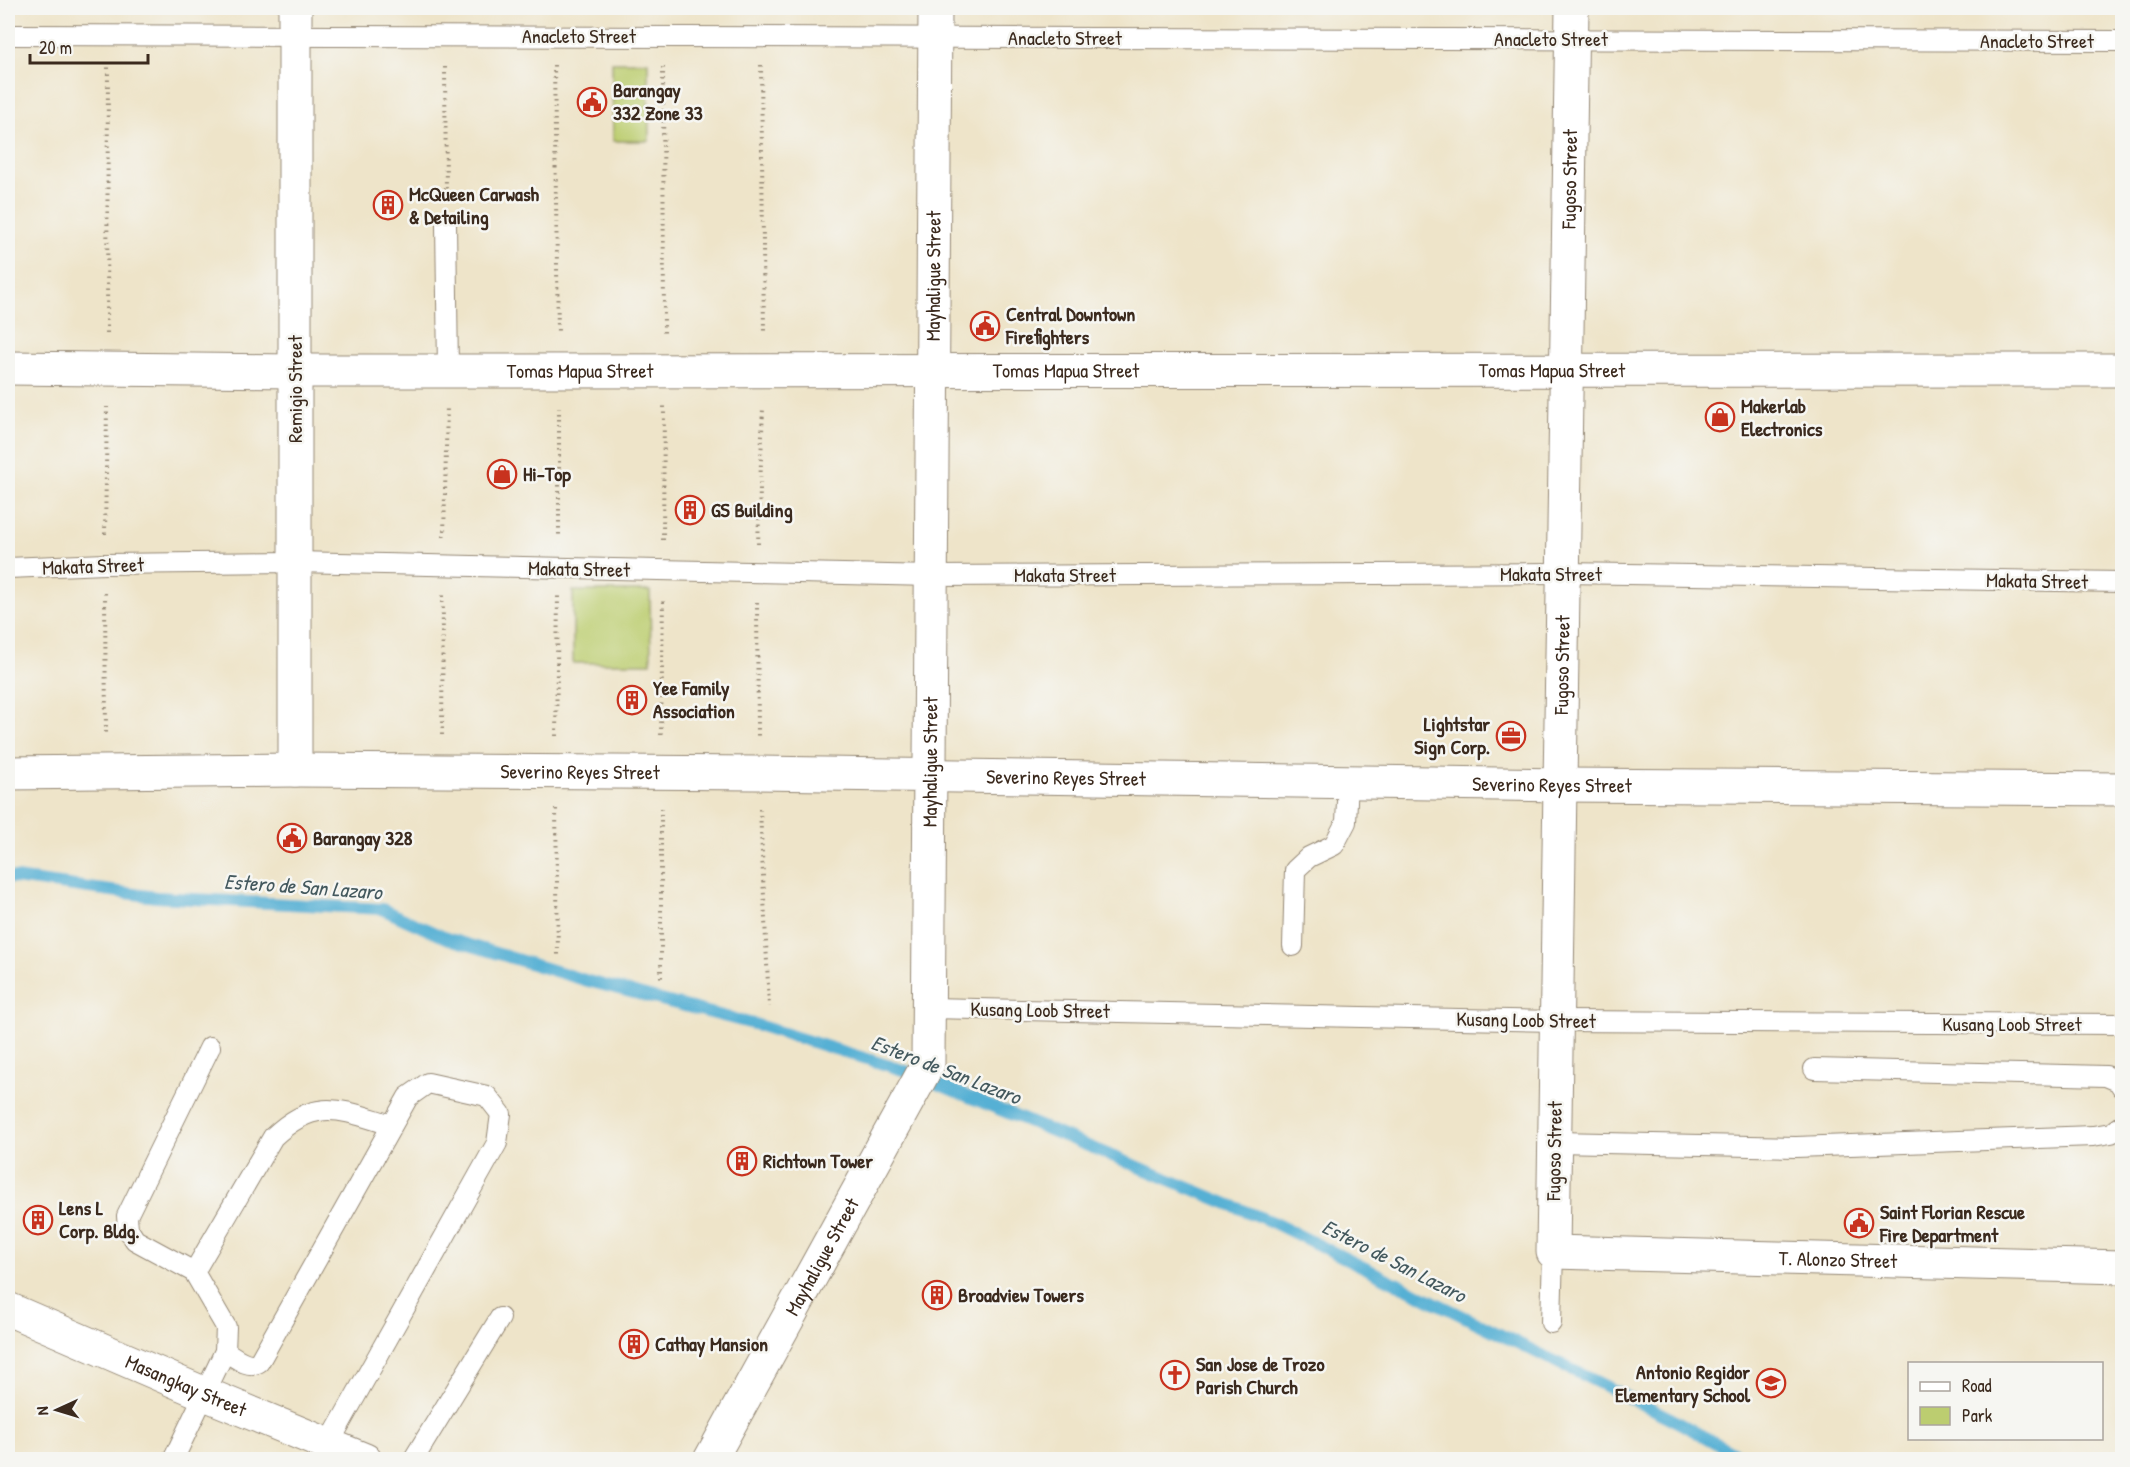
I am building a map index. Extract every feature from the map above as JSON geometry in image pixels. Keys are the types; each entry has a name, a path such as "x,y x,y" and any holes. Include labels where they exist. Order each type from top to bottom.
{"street":[{"name":"Remigio Street","path":"295,22 295,770"},
{"name":"Mayhaligue Street","path":"710,1460 928,1064 934,22"},
{"name":"Fugoso Street","path":"1553,1252 1572,23"},
{"name":"Tomas Mapua Street","path":"8,368 296,371 2122,370"},
{"name":"Severino Reyes Street","path":"8,773 295,770 931,774 1560,785 2122,789"},
{"name":"T. Alonzo Street","path":"1553,1252 2122,1267"},
{"name":"Masangkay Street","path":"8,1309 365,1460"}],"lane":[{"name":"Anacleto Street","path":"8,35 295,22 444,36 663,37 760,37 934,22 1572,23 2122,41"},
{"path":"446,223 448,370"},
{"name":"Makata Street","path":"8,568 105,564 295,562 932,576 1564,573 2122,582"},
{"path":"1293,946 1295,870 1309,857 1334,845 1346,822 1348,781"},
{"name":"Kusang Loob Street","path":"929,1008 1556,1021 2122,1024"},
{"path":"173,1460 225,1351 226,1328 194,1272 135,1240 128,1228 127,1216 210,1047"},
{"path":"1814,1069 2106,1076 2118,1081 2122,1087"},
{"path":"225,1351 249,1365 259,1362 408,1097 428,1083 487,1096 501,1114 497,1143 327,1445"},
{"path":"194,1272 273,1137 286,1124 313,1110 333,1108 392,1125"},
{"path":"1555,1142 1796,1147 2093,1136 2111,1133 2122,1125"},
{"name":"Fugoso Street","path":"1551,1323 1553,1252"},
{"path":"413,1460 500,1318"}],"path":[{"path":"444,36 446,223"},
{"path":"554,36 559,371 559,568 555,772 558,956"},
{"path":"662,982 663,37"},
{"path":"760,37 765,370 757,572 759,773 769,1007"}],"green space":[{"path":"612,62 648,62 649,141 613,141"},
{"path":"573,591 650,591 651,663 573,663"}],"waterway":[{"name":"Estero de San Lazaro","path":"8,877 156,897 382,909 446,938 588,981 757,1025 906,1071 1272,1222 1672,1419 1747,1460"}],"place":[{"name":"Barangay 332 Zone 33","path":"592,102"},
{"name":"McQueen Carwash & Detailing","path":"388,205"},
{"name":"Central Downtown Firefighters","path":"985,326"},
{"name":"Makerlab Electronics","path":"1720,417"},
{"name":"Hi-Top","path":"502,474"},
{"name":"GS Building","path":"690,510"},
{"name":"Yee Family Association","path":"632,700"},
{"name":"Lightstar Sign Corp.","path":"1511,736"},
{"name":"Barangay 328","path":"292,838"},
{"name":"Richtown Tower","path":"742,1161"},
{"name":"Lens L Corp. Bldg.","path":"38,1220"},
{"name":"Saint Florian Rescue Fire Department","path":"1859,1223"},
{"name":"Broadview Towers","path":"937,1295"},
{"name":"Cathay Mansion","path":"634,1344"},
{"name":"San Jose de Trozo Parish Church","path":"1175,1375"},
{"name":"Antonio Regidor Elementary School","path":"1771,1383"}]}
